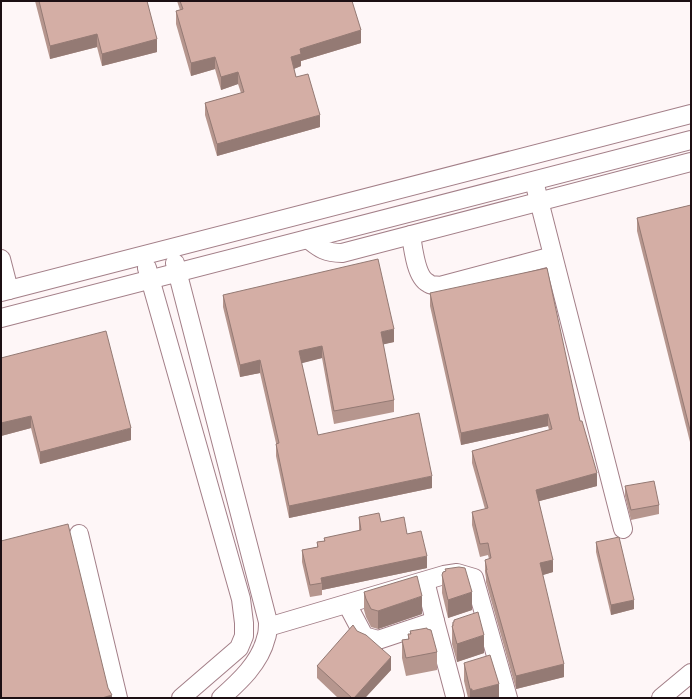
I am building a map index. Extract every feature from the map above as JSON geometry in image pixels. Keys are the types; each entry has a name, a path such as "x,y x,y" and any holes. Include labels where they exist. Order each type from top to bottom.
{"street":[{"path":"1,259 5,291 691,114"},
{"path":"1,318 691,140"},
{"path":"308,239 320,249 330,253 342,253 691,162"},
{"path":"534,180 623,530"},
{"path":"411,235 418,269 423,280 430,285 440,286 553,256"},
{"path":"172,248 176,274 268,622 267,632 260,652 252,667 220,698"},
{"path":"143,256 241,600 244,623 244,636 239,648 181,698"},
{"path":"79,534 118,698"},
{"path":"244,636 267,632 347,604 444,575 458,573 474,578 478,619 490,662 508,698"},
{"path":"425,581 456,673 455,696"},
{"path":"347,604 364,636 378,640 441,627"},
{"path":"661,698 691,672"}],"building":[{"path":"39,1 147,1 157,39 102,54 97,34 50,46"},
{"path":"180,1 352,1 361,30 300,49 301,54 291,57 296,77 308,74 320,115 217,144 205,103 244,92 238,72 221,77 215,57 191,63 176,11 183,9"},
{"path":"691,205 691,434 637,218"},
{"path":"378,259 394,329 381,332 394,400 334,411 322,346 299,351 318,435 419,413 432,476 289,506 276,444 279,443 260,360 240,365 223,295"},
{"path":"547,268 580,421 582,421 597,473 536,490 553,560 540,563 564,664 516,676 486,570 485,560 491,558 488,543 480,544 472,512 488,508 472,451 552,429 548,414 461,433 430,293"},
{"path":"106,331 131,428 40,452 31,416 1,423 1,358"},
{"path":"654,481 659,505 631,510 625,486"},
{"path":"379,513 381,522 404,517 407,534 421,531 427,556 321,578 322,583 310,585 302,550 318,547 317,542 325,541 324,538 361,530 359,517"},
{"path":"68,524 108,688 112,695 102,698 1,698 1,541"},
{"path":"619,537 634,600 611,605 596,542"},
{"path":"459,567 465,568 472,592 448,600 442,575 443,572 446,571 445,569"},
{"path":"417,576 422,596 378,611 371,609 364,592"},
{"path":"478,612 484,635 457,644 452,626 454,620"},
{"path":"353,625 357,631 366,635 391,657 354,698 352,698 317,666"},
{"path":"427,628 431,630 437,652 406,658 402,640 409,639 408,634 411,634 410,631"},
{"path":"490,655 499,684 472,691 472,689 470,689 464,663"}]}
